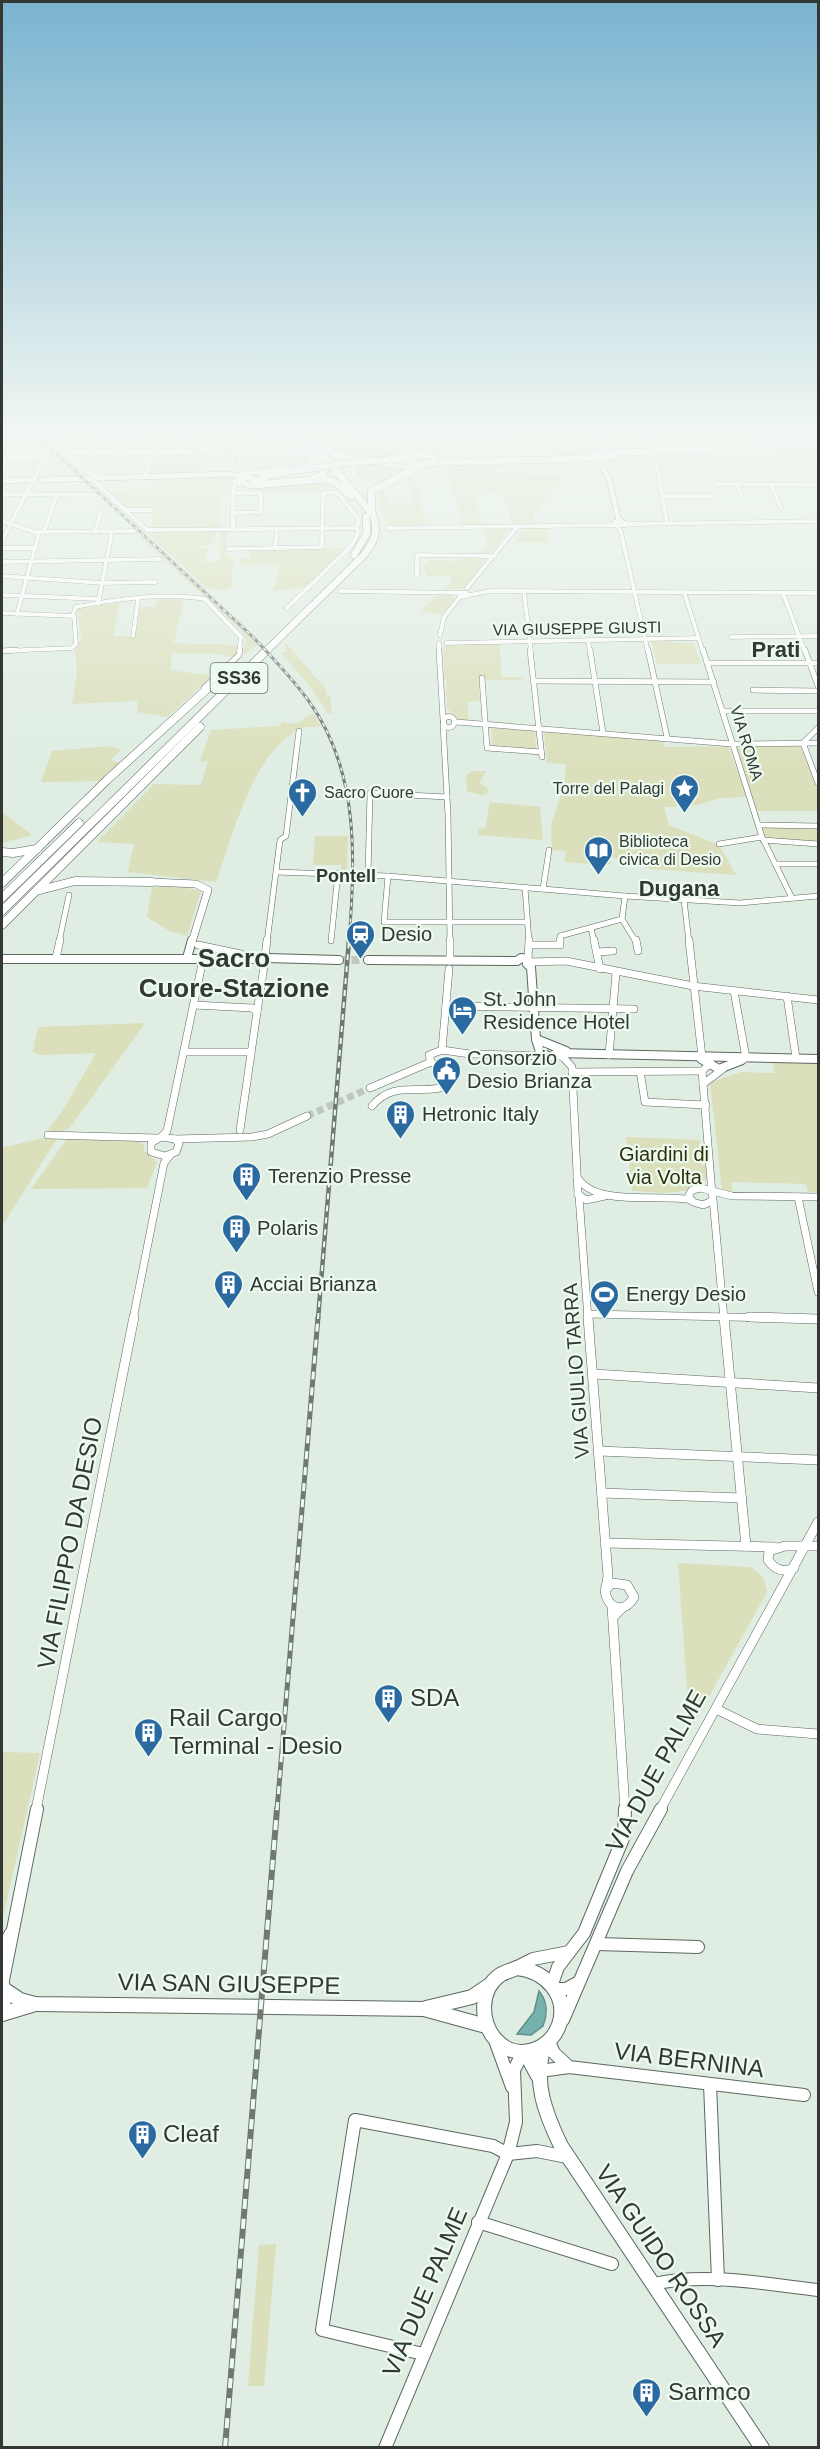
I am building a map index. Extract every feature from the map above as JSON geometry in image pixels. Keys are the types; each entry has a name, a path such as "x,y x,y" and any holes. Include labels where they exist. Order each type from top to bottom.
{"highway":[{"name":"SS36","path":"2,898 363,543"},
{"name":"SS36","path":"2,911 374,543"},
{"path":"2,884 205,688 236,670"},
{"path":"2,925 201,726 214,712 226,691"},
{"path":"13,854 38,848"},
{"path":"2,852 23,858 24,862"},
{"path":"60,867 60,876 86,881"},
{"path":"36,891 56,884 86,881 152,882"}],"street":[{"path":"17,614 37,543"},
{"path":"98,602 110,543"},
{"path":"275,543 275,548"},
{"path":"226,549 322,547 322,543"},
{"path":"287,608 353,543"},
{"path":"450,723 443,711 444,617 463,592 474,589 506,543"},
{"path":"623,543 667,738"},
{"path":"2,548 35,548"},
{"path":"417,575 417,555 495,556"},
{"path":"2,562 160,559"},
{"path":"2,576 102,583 156,582"},
{"path":"339,591 463,592 474,589 524,592 819,593"},
{"path":"482,678 487,748 542,754 524,592"},
{"name":"VIA ROMA","path":"684,592 763,839 792,898"},
{"path":"783,593 819,686"},
{"path":"2,595 98,602 157,598 205,599 242,636 238,655 205,688"},
{"path":"133,636 138,600"},
{"path":"72,616 76,607 98,602"},
{"path":"2,613 75,617 75,647 2,651"},
{"path":"731,637 819,636"},
{"name":"VIA GIUSEPPE GIUSTI","path":"443,642 698,638"},
{"path":"588,640 603,733"},
{"path":"707,663 819,663"},
{"path":"533,681 714,682"},
{"path":"753,690 819,691"},
{"path":"723,711 819,711"},
{"path":"450,723 732,744 819,743"},
{"path":"372,1107 378,1096 393,1090 440,1088 444,1083 449,1061 445,1051 450,880 444,735 450,723"},
{"path":"803,743 819,728"},
{"path":"240,1130 279,840 286,836 299,731"},
{"path":"803,743 819,783"},
{"path":"368,875 370,793 447,797"},
{"path":"759,825 819,826"},
{"path":"719,844 763,839 819,844"},
{"path":"543,889 549,850"},
{"path":"776,864 819,864"},
{"path":"276,872 338,873 450,880 624,896 740,903 819,896"},
{"path":"331,941 338,873"},
{"path":"388,876 384,922 528,922"},
{"path":"152,882 196,884 208,890 187,958"},
{"path":"524,961 529,947 525,888"},
{"path":"56,958 69,895"},
{"path":"624,896 622,919 636,940 638,951"},
{"path":"684,900 699,1057"},
{"path":"529,947 560,945 560,936 622,919"},
{"path":"591,928 600,969"},
{"path":"198,945 241,954 246,959"},
{"path":"597,952 613,951"},
{"path":"2,959 339,960"},
{"path":"161,1159 150,1149 166,1138 203,959"},
{"path":"368,960 449,965 566,961 616,973 693,986 819,1000"},
{"path":"524,961 531,967 536,1039 572,1072 702,1071 717,1059 819,1059"},
{"path":"609,1054 616,973"},
{"path":"734,991 751,1058"},
{"path":"787,996 796,1058"},
{"path":"194,1005 255,1008"},
{"path":"447,1006 634,1009"},
{"path":"445,1072 433,1063 429,1057 431,1053 445,1051 470,1054 548,1052 699,1057 727,1060 726,1067"},
{"path":"185,1052 250,1052"},
{"path":"370,1089 433,1063 449,1061 470,1054"},
{"path":"703,1084 706,1079 737,1061 751,1058"},
{"path":"717,1059 716,1067 726,1067"},
{"path":"640,1071 645,1102 706,1105"},
{"path":"702,1071 710,1194 716,1216 742,1498 750,1546 767,1558 771,1565 779,1570 788,1571 796,1566 796,1556 788,1548"},
{"name":"VIA GIULIO TARRA","path":"572,1072 576,1188 579,1195 589,1314 609,1582"},
{"path":"48,1135 166,1138 252,1137 268,1134 307,1116"},
{"name":"VIA FILIPPO DA DESIO","path":"14,1929 161,1159 176,1152 166,1138"},
{"path":"577,1177 591,1193"},
{"path":"591,1193 586,1200 579,1195 582,1190 615,1195 690,1198 704,1205 716,1216"},
{"path":"690,1198 692,1190 726,1195 819,1197"},
{"path":"704,1205 710,1194"},
{"path":"798,1197 819,1292"},
{"path":"589,1314 819,1319"},
{"path":"594,1374 819,1388"},
{"path":"599,1451 819,1460"},
{"path":"602,1493 742,1498"},
{"name":"VIA DUE PALME","path":"560,2024 567,2015 627,1871 819,1522"},
{"path":"605,1543 788,1548 807,1544 819,1546"},
{"path":"767,1558 769,1551 775,1547"},
{"path":"779,1570 783,1578 783,1588"},
{"path":"569,1952 533,1959 517,1968 503,1972 488,1986 482,2009 486,2026 495,2040 514,2051 524,2052 547,2044 560,2024 561,2004 554,1986 560,1961 577,1945 584,1933 621,1848 626,1825 616,1610 604,1596 609,1582 627,1585 633,1592 630,1604 616,1610"},
{"path":"716,1709 757,1729 819,1734"},
{"path":"2,1949 14,1929"},
{"path":"2,2007 5,1997 3,1987 14,1929"},
{"path":"597,1944 698,1947"},
{"path":"517,1968 536,1971 554,1986 566,1989 580,1982"},
{"name":"VIA SAN GIUSEPPE","path":"424,2009 472,1997 488,1986"},
{"name":"VIA SAN GIUSEPPE","path":"3,1987 20,2000 35,2004 424,2009 486,2026"},
{"name":"VIA SAN GIUSEPPE","path":"2,2014 35,2004"},
{"name":"VIA DUE PALME","path":"495,2040 515,2094"},
{"path":"547,2044 570,2067"},
{"name":"VIA GUIDO ROSSA","path":"547,2044 540,2076 547,2118 568,2158 762,2448"},
{"name":"VIA DUE PALME","path":"385,2448 508,2154 516,2122 514,2070 524,2052"},
{"name":"VIA GUIDO ROSSA","path":"524,2052 540,2076"},
{"name":"VIA BERNINA","path":"540,2076 570,2067 804,2095"},
{"path":"710,2084 718,2280"},
{"path":"423,2354 322,2330 355,2120 493,2146 508,2154 524,2149 543,2151 568,2158"},
{"path":"478,2222 612,2264"},
{"path":"653,2284 669,2280 718,2280 819,2290"}],"green space":[{"path":"146,543 150,543 258,643 245,654 242,653 246,643 242,632"},
{"path":"158,543 214,543 197,546 208,548 205,563 220,560 220,543 227,543 225,557 234,557 231,588 217,591 213,588 208,589"},
{"path":"486,543 499,543 492,553 481,553"},
{"path":"347,548 307,587 274,591 279,565 240,565 240,559 249,558 250,549"},
{"path":"469,557 488,557 462,589 445,589 451,582 451,576 427,576 427,570 420,570 430,560 456,561"},
{"path":"439,593 453,595 451,598 455,599 442,614 420,612"},
{"path":"184,599 174,643 239,645 233,658 220,654 171,653 171,670 212,676 167,717 137,712 138,702 135,701 72,704 77,673 75,650 81,637 77,607 119,603 114,636 135,636 140,607 155,607 156,600"},
{"path":"651,640 693,643 701,664 657,664"},
{"path":"286,643 326,689 326,695 330,695 332,713 328,713 309,685 281,653 287,652 284,646"},
{"path":"500,643 501,677 524,677 524,680 479,680 480,701 467,702 469,721 456,718 447,708 444,647 448,644"},
{"path":"313,713 321,726 300,729 282,742 268,757 256,777 237,820 216,882 128,872 134,844 97,842 154,784 201,785 208,762 200,761 211,730 278,726 283,722 296,724"},
{"path":"491,727 535,729 536,751 492,747"},
{"path":"544,730 662,739 665,747 728,746 747,797 720,798 698,805 664,807 669,825 719,845 736,875 651,869 645,868 645,861 611,858 610,865 565,862 566,851 552,850 551,824 564,787 566,764 547,763"},
{"path":"800,745 818,791 818,811 757,811 736,747"},
{"path":"109,746 122,749 110,761 123,763 103,781 41,782 52,751"},
{"path":"472,771 486,771 479,783 487,788 488,792 483,795 467,792 466,776"},
{"path":"490,802 540,807 543,840 478,835 479,828 485,829"},
{"path":"2,812 32,835 2,843"},
{"path":"759,825 818,826 818,844 763,840"},
{"path":"315,836 348,836 347,871 341,871 341,865 313,865"},
{"path":"152,887 182,887 201,891 187,936 170,931 147,917"},
{"path":"145,1023 69,1129 46,1133 63,1110 96,1053 41,1055 33,1052 38,1027"},
{"path":"773,1063 818,1063 818,1192 808,1192 806,1184 731,1182 733,1194 722,1190 710,1082 741,1072 774,1073"},
{"path":"47,1137 56,1140 2,1226 2,1148"},
{"name":"Giardini di via Volta","path":"626,1137 700,1140 701,1165 706,1165 706,1179 690,1189 681,1191 662,1193 632,1191"},
{"path":"67,1139 138,1141 144,1145 144,1151 157,1162 147,1188 31,1189"},
{"path":"678,1563 750,1567 762,1577 767,1592 690,1731"},
{"path":"2,1752 40,1753 2,1922"},
{"path":"276,2244 264,2386 248,2386 259,2245"}],"water":[{"path":"539,1991 546,2008 543,2026 531,2035 517,2034 534,2012"}],"tunnel":[{"path":"339,960 368,960"},
{"path":"307,1116 370,1088"}],"railway":[{"path":"152,543 254,638 289,676 325,727 337,756 350,816 352,879 349,942"},
{"path":"318,1319 349,940"},
{"path":"277,1810 318,1317"},
{"path":"225,2448 277,1809"}],"place":[{"name":"Torre del Palagi","path":"685,814"},
{"name":"Sacro Cuore","path":"303,818"},
{"name":"Biblioteca civica di Desio","path":"598,876"},
{"name":"Desio","path":"360,960"},
{"name":"St. John Residence Hotel","path":"462,1036"},
{"name":"Consorzio Desio Brianza","path":"446,1096"},
{"name":"Hetronic Italy","path":"401,1140"},
{"name":"Terenzio Presse","path":"247,1202"},
{"name":"Polaris","path":"236,1254"},
{"name":"Acciai Brianza","path":"229,1310"},
{"name":"Energy Desio","path":"605,1320"},
{"name":"SDA","path":"389,1724"},
{"name":"Rail Cargo Terminal - Desio","path":"148,1758"},
{"name":"Cleaf","path":"142,2160"},
{"name":"Sarmco","path":"647,2418"}],"district":[{"name":"Prati","path":"776,649"},
{"name":"Pontell","path":"346,876"},
{"name":"Dugana","path":"679,888"},
{"name":"Sacro Cuore-Stazione","path":"234,973"}]}
